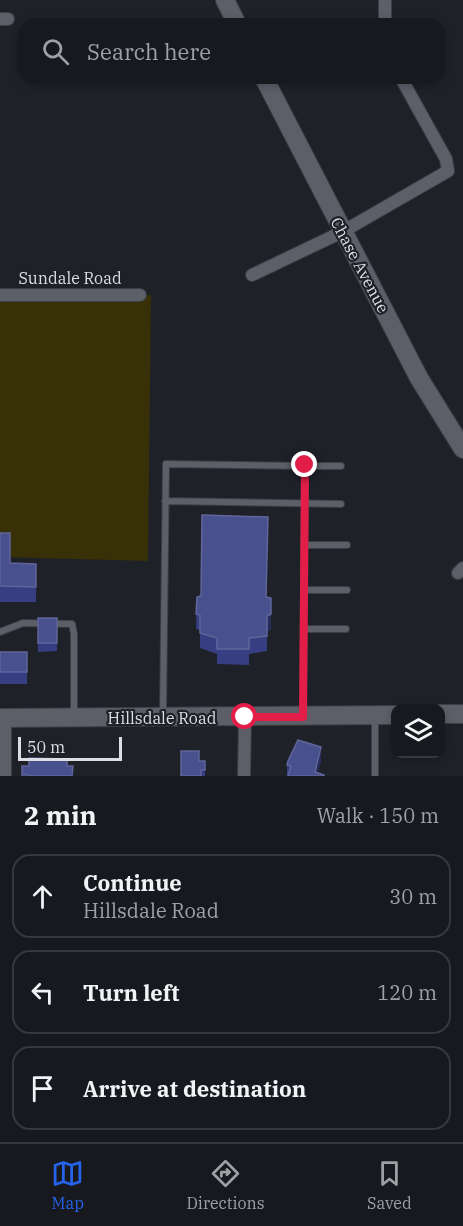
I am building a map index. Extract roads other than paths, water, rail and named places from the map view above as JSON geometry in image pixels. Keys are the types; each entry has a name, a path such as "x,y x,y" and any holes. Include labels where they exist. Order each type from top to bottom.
{"main road":[{"path":"225,0 234,18"},
{"name":"Chase Avenue","path":"267,84 419,378 463,449"},
{"path":"445,714 463,714"},
{"name":"Hillsdale Road","path":"2,718 391,715"}],"street":[{"path":"385,0 385,18"},
{"path":"252,274 342,232 442,177 448,171 446,159 404,84"},
{"name":"Sundale Road","path":"0,295 140,295"},
{"path":"244,776 245,717"},
{"path":"2,718 5,776"}],"lane":[{"path":"163,718 166,464 341,466"},
{"path":"303,717 305,465"},
{"path":"165,501 341,504"},
{"path":"304,545 347,545"},
{"path":"304,590 347,590"},
{"path":"0,632 23,623 72,624 74,718"},
{"path":"304,629 346,629"},
{"path":"375,716 375,776"}]}
